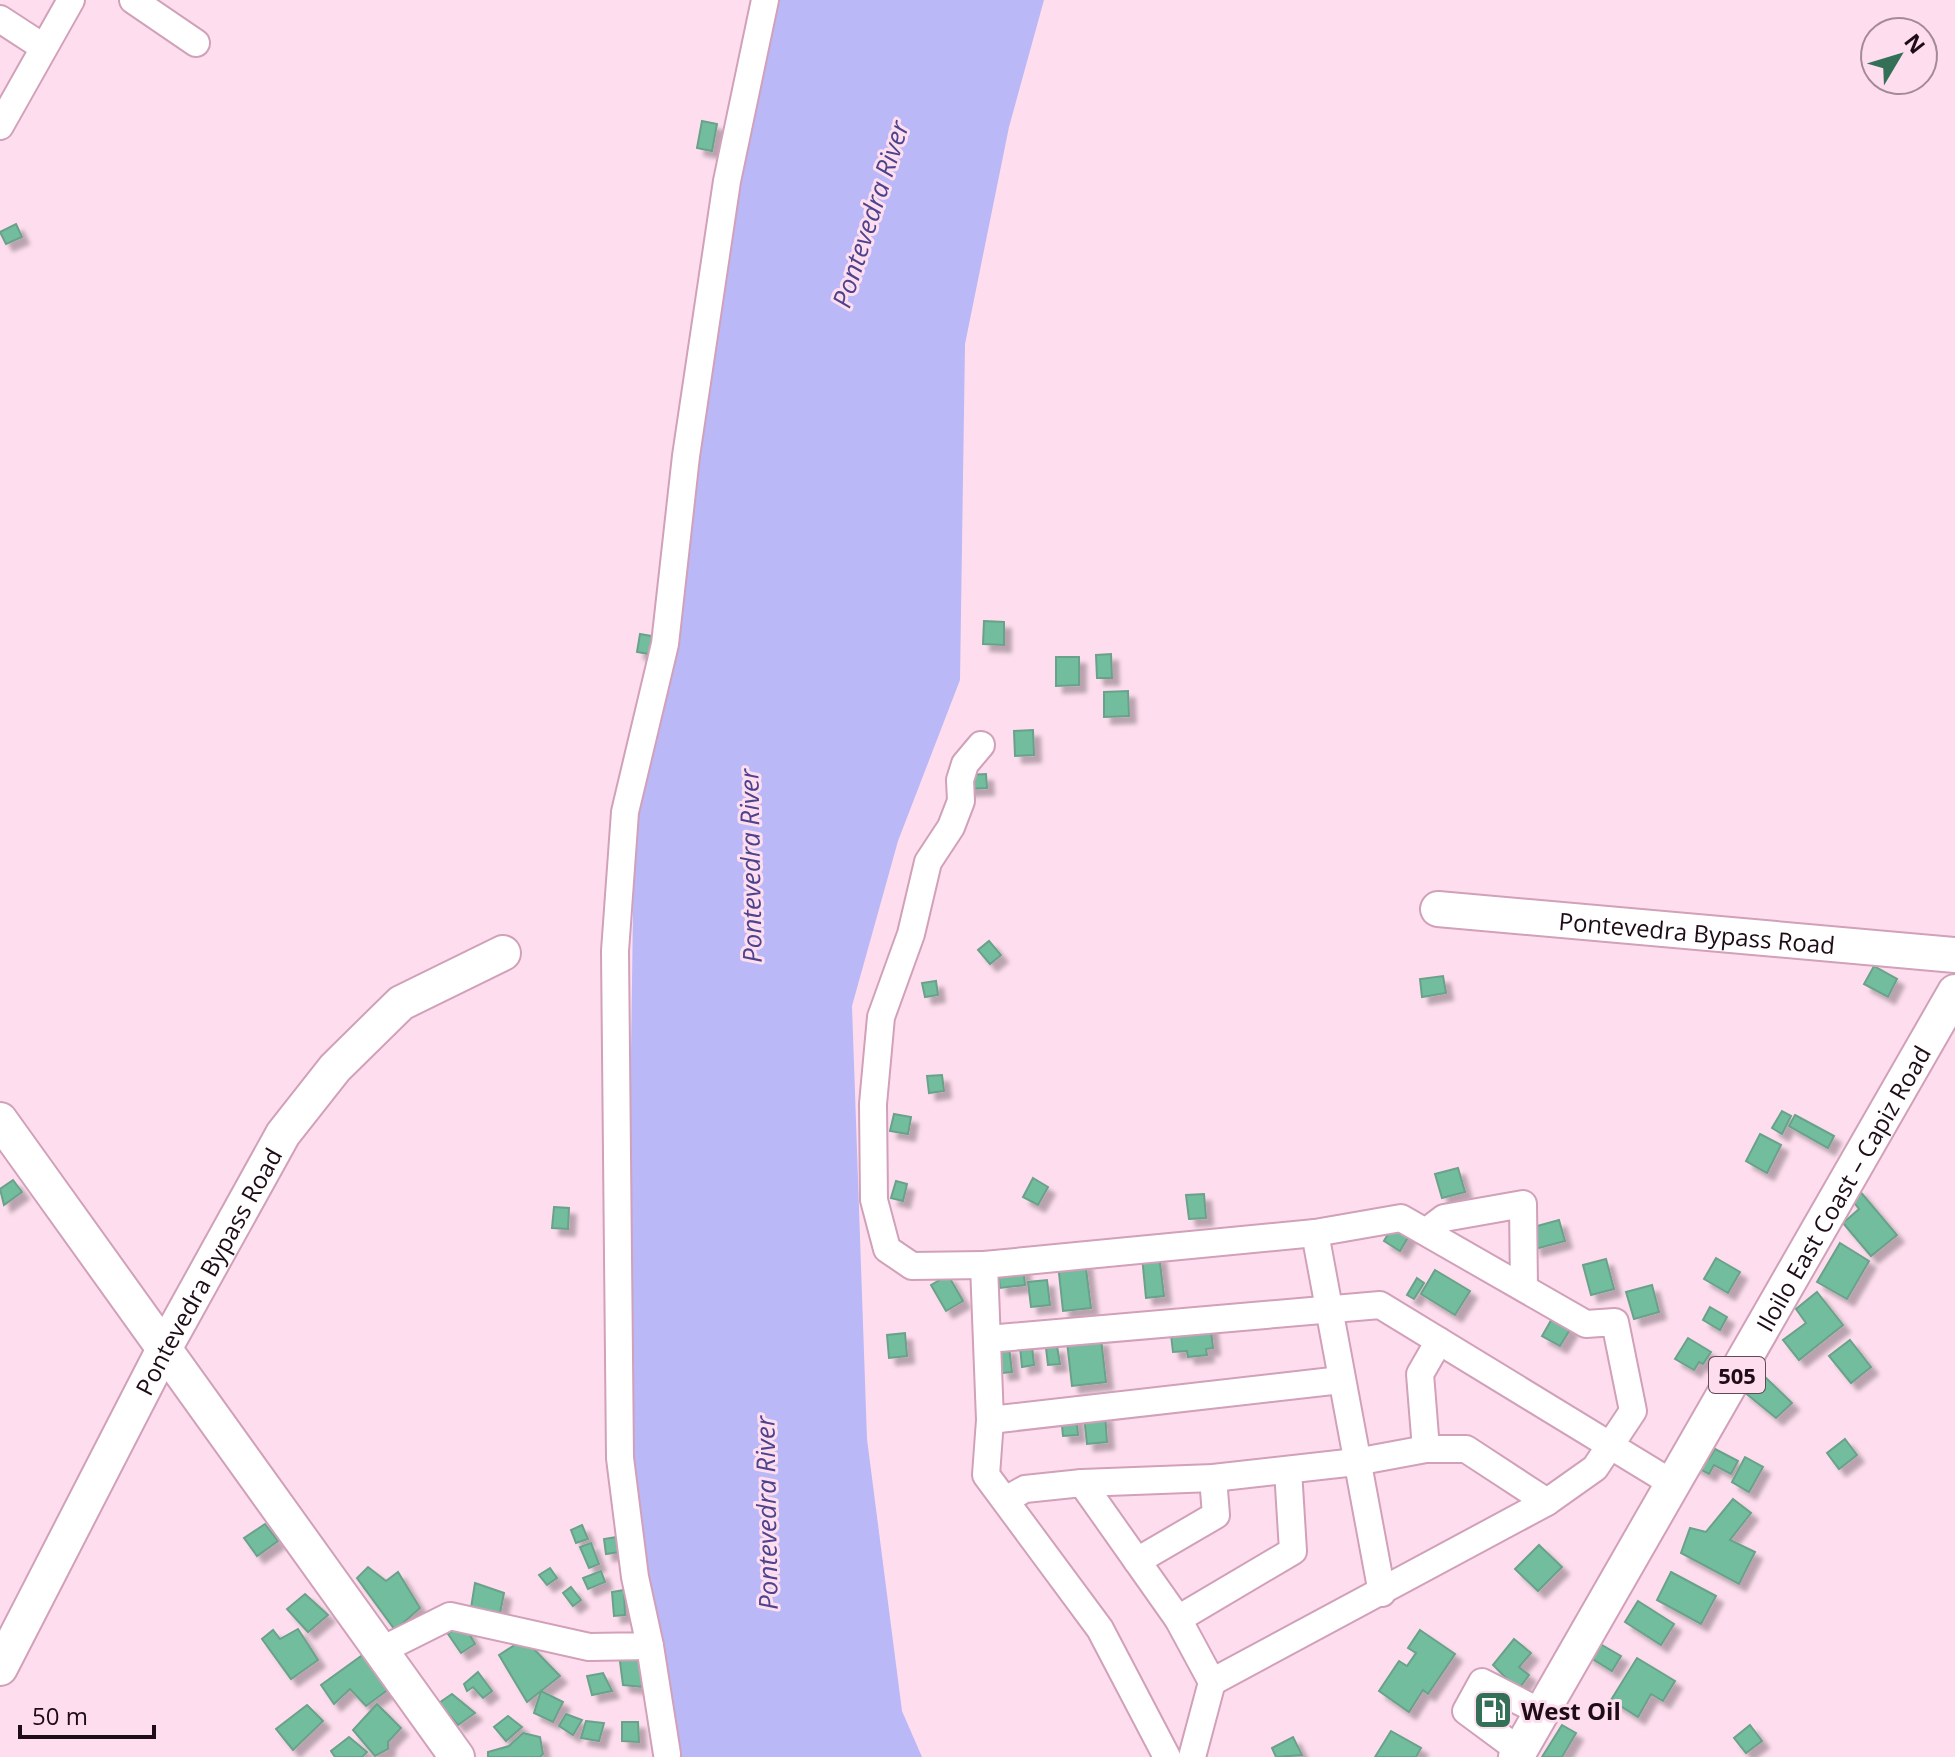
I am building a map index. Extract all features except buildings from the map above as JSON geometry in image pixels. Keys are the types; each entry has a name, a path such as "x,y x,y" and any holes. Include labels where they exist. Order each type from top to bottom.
{"main road":[{"name":"Pontevedra Bypass Road","path":"1438,909 1955,955"},
{"name":"Pontevedra Bypass Road","path":"0,1668 164,1349 283,1134 335,1068 401,1003 503,953"},
{"name":"Iloilo East Coast – Capiz Road","path":"1518,1754 1955,992"},
{"path":"0,1120 457,1757"}],"street":[{"path":"0,126 71,0"},
{"path":"133,0 196,43"},
{"path":"667,1754 650,1646 635,1577 620,1458 615,951 625,812 665,644 686,456 724,196 765,0"},
{"path":"0,19 43,47"},
{"path":"981,745 965,764 960,780 961,801 951,827 928,862 911,934 881,1017 873,1117 874,1200 887,1249 912,1266 984,1265 1315,1233 1401,1218 1586,1324 1615,1322 1633,1411 1595,1468 1547,1502 1212,1682"},
{"path":"1427,1231 1444,1218 1523,1204 1524,1288"},
{"path":"1315,1233 1382,1593"},
{"path":"984,1265 990,1420 986,1475 1007,1499 1100,1629 1167,1757"},
{"path":"988,1339 1380,1305 1675,1485"},
{"path":"1426,1449 1420,1374 1439,1341"},
{"path":"990,1420 1341,1380"},
{"path":"1007,1499 1025,1489 1082,1483 1213,1478 1356,1462 1426,1449 1466,1449 1547,1502"},
{"path":"1178,1619 1293,1551 1288,1470"},
{"path":"1137,1561 1216,1515 1213,1478"},
{"path":"1082,1483 1178,1619 1212,1682 1192,1757"},
{"path":"380,1651 450,1616 589,1647 650,1646"},
{"path":"1518,1754 1466,1711 1482,1682 1542,1713"}],"water":[{"name":"Pontevedra River","path":"780,0 1044,0 1009,127 965,344 960,680 898,841 852,1006 867,1439 902,1711 922,1757 669,1757 625,1474 634,842 688,553 715,317 754,83"}],"place":[{"name":"West Oil","path":"1493,1710"}]}
